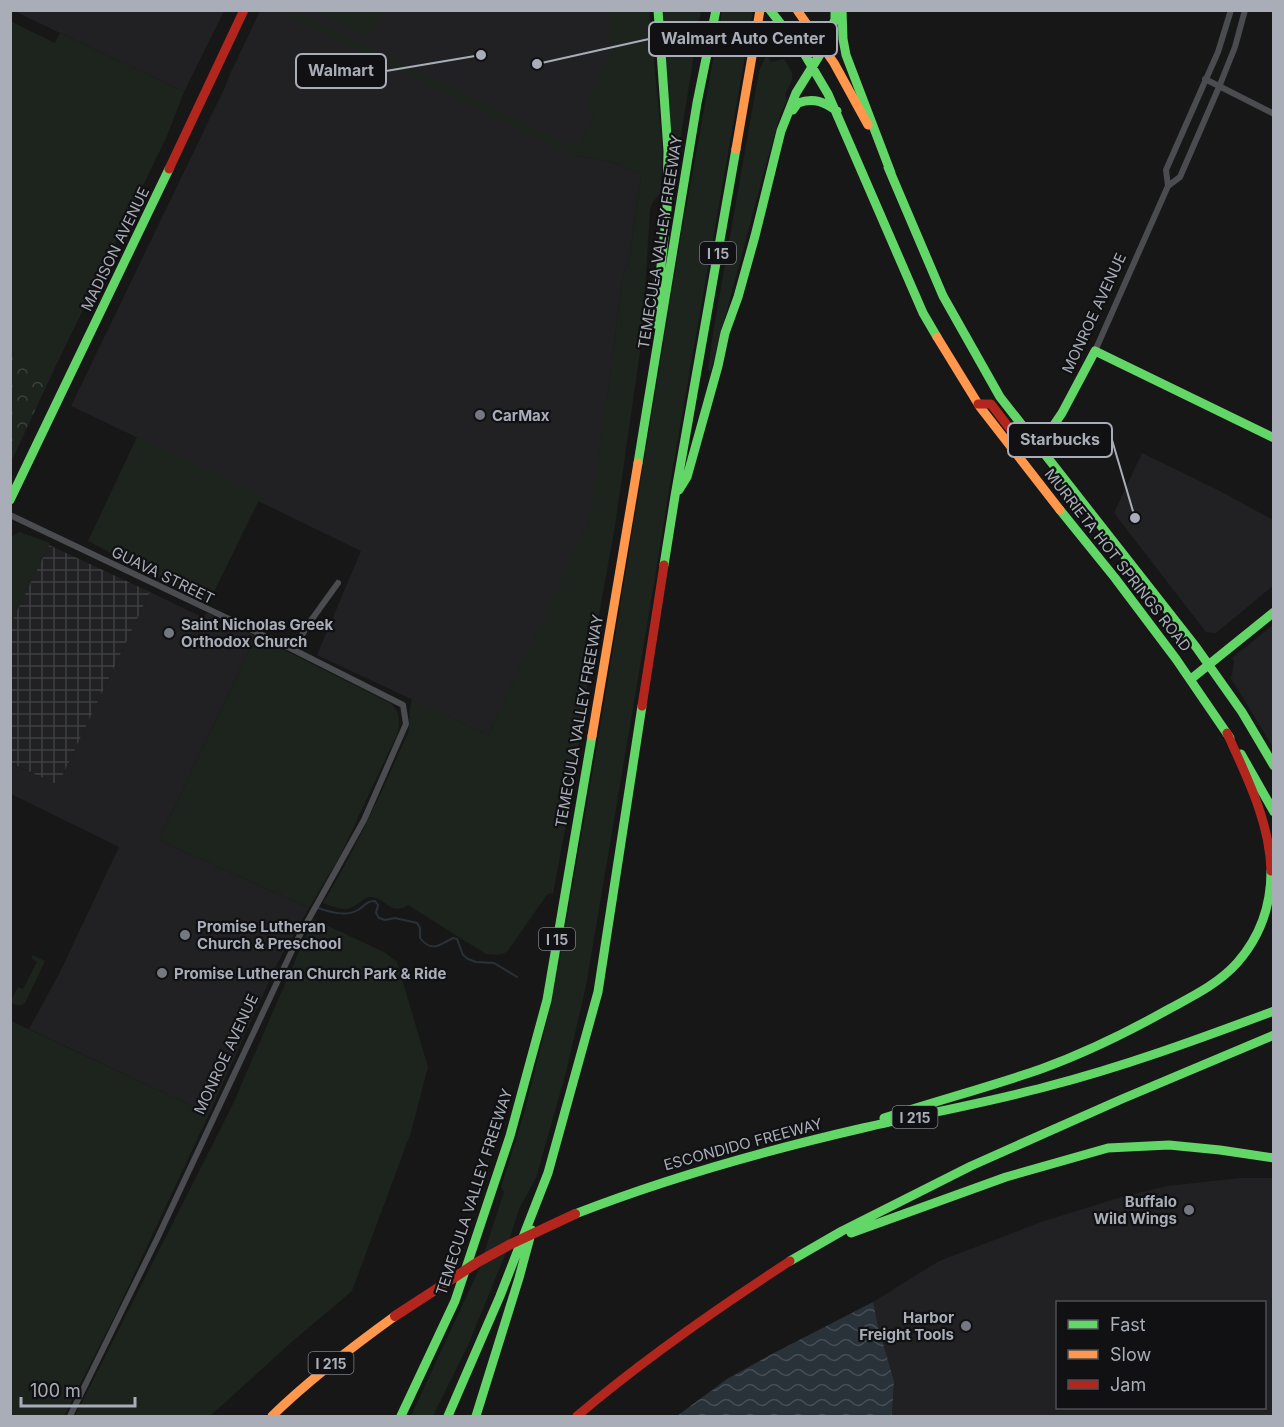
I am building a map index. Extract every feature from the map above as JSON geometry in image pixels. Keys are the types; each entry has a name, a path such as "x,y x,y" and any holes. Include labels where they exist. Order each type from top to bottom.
{"main road":[{"name":"MADISON AVENUE","path":"10,500 244,10"},
{"path":"642,441 667,209 669,151 658,10"},
{"name":"TEMECULA VALLEY FREEWAY","path":"401,1416 455,1301 510,1136 546,1000 714,10"},
{"name":"I 15","path":"448,1416 500,1296 548,1173 598,992 675,496 760,10"},
{"name":"MURRIETA HOT SPRINGS ROAD","path":"770,10 813,68 828,93 923,313 953,365 978,404 1191,679 1227,733 1274,812"},
{"path":"675,496 687,477 725,333 752,247 781,131 796,93 824,48 835,19 835,10"},
{"path":"842,10 843,39 847,60 891,173"},
{"name":"MURRIETA HOT SPRINGS ROAD","path":"797,11 849,88 891,173 944,297 1000,397 1209,664 1242,712 1274,766"},
{"path":"781,131 798,103 805,100 820,100 837,111"},
{"path":"1095,351 1274,438"},
{"name":"MONROE AVENUE","path":"1040,447 1063,412 1095,351"},
{"path":"978,404 991,404 1023,446 1034,451 1040,447"},
{"path":"1191,679 1274,612"},
{"path":"798,1144 1005,1081 1087,1050 1153,1018 1210,986 1228,972 1245,954 1258,932 1271,886 1272,860 1267,836 1249,781 1227,733"},
{"path":"1256,1018 1274,1006"},
{"name":"ESCONDIDO FREEWAY","path":"272,1416 321,1371 395,1316 478,1262 511,1244 611,1199 700,1170 798,1144 1057,1084 1155,1055 1274,1011"},
{"path":"577,1416 677,1337 811,1247 1003,1151 1125,1096 1274,1035"},
{"path":"811,1247 1006,1177 1108,1148 1169,1145 1274,1158"},
{"path":"476,1416 519,1278 548,1173"}],"street":[{"name":"MONROE AVENUE","path":"1168,186 1166,170 1218,52 1231,10"},
{"name":"MONROE AVENUE","path":"1095,351 1168,186 1180,177 1235,46 1245,10"},
{"path":"1205,79 1274,114"},
{"name":"GUAVA STREET","path":"10,515 294,650 403,705"},
{"path":"294,650 307,626 338,583"},
{"name":"MONROE AVENUE","path":"70,1416 157,1239 296,942 364,820 406,724 403,705"}],"shaded area":[{"path":"14,11 224,11 184,92"},
{"path":"260,11 624,11 627,48 575,156 596,158 618,164 641,175 629,260 622,280 591,511 563,577 488,735 317,655 361,551 258,501 260,496 71,406"},
{"path":"1142,453 1273,520 1273,586 1216,633 1206,632 1114,513"},
{"path":"49,545 150,592 58,785 11,763 10,623"},
{"name":"Promise Lutheran Church & Preschool","path":"150,592 202,617 207,613 256,636 159,840 309,908 278,962 209,1114 29,1029 60,972 119,847 11,794 10,763 58,785"},
{"path":"1273,625 1273,747 1230,677 1234,661 1232,658"},
{"path":"1240,1178 1273,1178 1273,1416 892,1416 894,1381 873,1302 939,1261 1044,1221 1125,1196 1167,1186"}],"green space":[{"path":"277,11 293,11 571,146 574,140 581,143 595,114 585,108 609,55 610,11 649,11 662,145 661,193 652,203 650,211 642,338 615,526 553,894 546,896 507,952 498,955 486,954 408,905 397,909 370,897 365,898 354,907 345,909 323,903 358,841 408,733 412,699 488,735 589,520 622,280 629,260 641,175 618,164 596,158 574,156"},
{"path":"316,11 384,11 374,32 365,34"},
{"path":"661,11 701,11 673,178"},
{"path":"722,11 753,11 670,484 586,986 565,1076 536,1178 519,1209 509,1241 482,1259 504,1192 501,1187 524,1113 559,962 682,230"},
{"path":"10,21 55,43 60,33 184,92 167,136 50,378 11,353"},
{"path":"767,54 771,62 784,59 792,73 792,80 785,95 787,100 765,168 709,371 713,333 759,71"},
{"path":"11,353 50,378 11,462"},
{"path":"137,437 261,496 208,604 88,541"},
{"path":"19,532 50,543 11,623 11,537"},
{"path":"256,636 390,703 396,709 398,716 398,732 340,856 309,908 159,840"},
{"path":"313,919 384,952 397,962 428,1067 411,1132 352,1291 210,1416 75,1416 233,1104"},
{"path":"33,955 45,961 25,1003 16,1005 11,1003 11,998 18,987 23,989 37,962 31,958"},
{"path":"11,1021 209,1114 114,1317 64,1416 11,1416"},
{"path":"508,1248 469,1343 433,1416 411,1416 482,1263"}],"water":[{"path":"873,1302 894,1381 892,1416 677,1416 727,1379"}],"waterway":[{"path":"318,908 348,913 375,901 378,905 376,913 379,918 385,920 395,918 417,923 420,928 420,938 424,943 436,946 453,938 457,939 463,955 468,959 494,963 517,977"}],"traffic: fast":[{"path":"655,324 667,209 668,151 658,10"},
{"path":"638,463 697,103 716,10"},
{"path":"770,10 805,55 828,94 923,313 937,337"},
{"path":"679,490 687,477 725,333 755,236 781,131 796,93 824,48 835,19 835,10"},
{"path":"842,10 846,55 891,173"},
{"path":"793,110 798,103 814,101 837,111"},
{"path":"664,565 736,149"},
{"path":"888,167 943,296 1000,397 1196,647 1242,712 1274,766"},
{"path":"10,500 169,169"},
{"path":"1039,447 1062,413 1095,351 1274,438"},
{"path":"1060,510 1176,659 1230,738"},
{"path":"1191,679 1274,612"},
{"path":"448,1416 500,1296 548,1173 598,992 642,706"},
{"path":"401,1416 455,1301 510,1136 547,1000 592,736"},
{"path":"1241,754 1274,812"},
{"path":"884,1118 1057,1063 1122,1034 1205,989 1230,970 1252,943 1266,909 1271,871"},
{"path":"575,1214 646,1188 753,1156 826,1137 1000,1098 1103,1071 1274,1011"},
{"path":"790,1261 842,1231 971,1166 1274,1035"},
{"path":"851,1233 1006,1177 1108,1148 1169,1145 1274,1158"},
{"path":"476,1416 532,1230"}],"traffic: slow":[{"path":"736,149 760,10"},
{"path":"797,10 834,63 868,125"},
{"path":"937,337 980,407 1060,510"},
{"path":"592,736 638,463"},
{"path":"272,1416 301,1389 395,1316"}],"traffic: jam":[{"path":"169,169 244,10"},
{"path":"978,404 991,404 1023,446 1034,451 1039,447"},
{"path":"642,706 664,565"},
{"path":"1227,733 1262,818 1267,835 1271,871"},
{"path":"395,1316 478,1262 575,1214"},
{"path":"577,1416 681,1335 790,1261"}],"place":[{"name":"Walmart","path":"481,55"},
{"name":"Walmart Auto Center","path":"537,64"},
{"name":"CarMax","path":"480,415"},
{"name":"Starbucks","path":"1135,518"},
{"name":"Saint Nicholas Greek Orthodox Church","path":"169,633"},
{"name":"Promise Lutheran Church & Preschool","path":"185,935"},
{"name":"Promise Lutheran Church Park & Ride","path":"162,973"},
{"name":"Buffalo Wild Wings","path":"1189,1210"},
{"name":"Harbor Freight Tools","path":"966,1326"}]}
